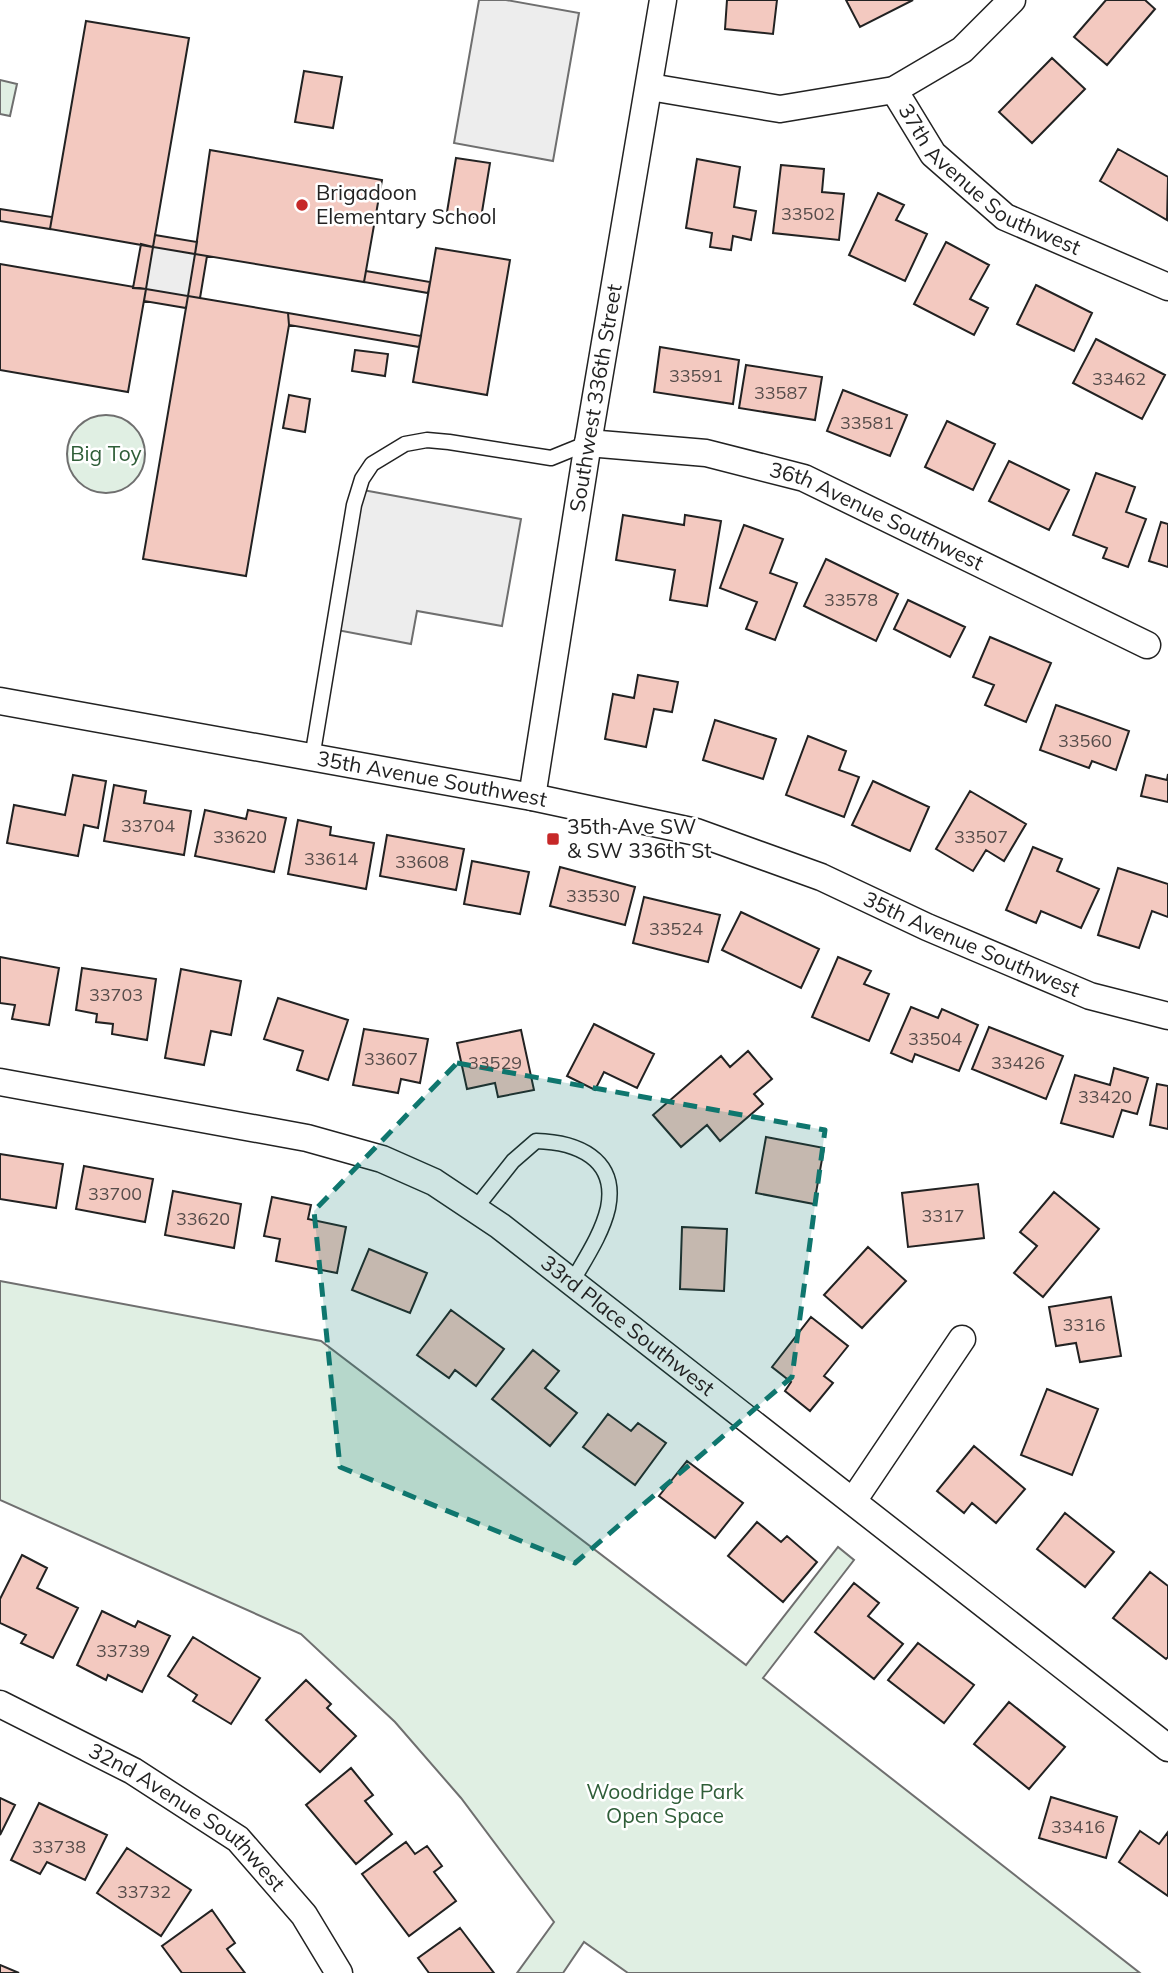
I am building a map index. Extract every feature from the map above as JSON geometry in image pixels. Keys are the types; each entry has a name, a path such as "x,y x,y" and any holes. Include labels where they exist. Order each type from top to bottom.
{"street":[{"name":"Southwest 336th Street","path":"532,797 588,443 663,0"},
{"path":"894,90 962,50 1012,0"},
{"name":"37th Avenue Southwest","path":"650,87 780,109 894,90 933,154 1005,217 1168,287"},
{"name":"36th Avenue Southwest","path":"588,443 706,453 804,478 1147,645"},
{"name":"35th Avenue Southwest","path":"0,701 532,797 696,832 821,877 927,927 1090,996 1168,1016"},
{"name":"33rd Place Southwest","path":"0,1082 307,1138 382,1158 434,1182 500,1226 1168,1748"},
{"path":"853,1501 962,1339"},
{"name":"32nd Avenue Southwest","path":"0,1704 133,1771 238,1839 304,1915 339,1973"}],"lane":[{"path":"312,758 354,505 362,479 372,464 405,444 427,440 551,458 588,443"},
{"path":"475,1209 513,1161 536,1141 559,1142 582,1150 600,1163 607,1178 608,1206 597,1238 572,1282"}],"highlighted area":[{"path":"457,1063 825,1130 792,1377 575,1563 340,1467 314,1211"}],"green space":[{"path":"0,80 17,84 10,116 0,114"},
{"name":"Big Toy","path":"98,415 114,415 128,421 139,432 145,446 145,462 139,476 128,487 114,493 98,493 84,487 73,476 67,462 67,446 73,432 84,421"},
{"name":"Woodridge Park Open Space","path":"0,1281 321,1341 746,1665 838,1547 854,1560 763,1678 1140,1973 628,1973 584,1942 563,1973 517,1973 554,1922 461,1798 395,1722 301,1634 0,1500"}],"shaded area":[{"path":"479,0 506,0 579,13 553,161 454,143"},
{"path":"148,239 202,248 193,302 139,293"},
{"path":"363,490 521,519 502,626 417,611 411,644 337,630"}],"building":[{"path":"727,0 777,0 773,34 725,29"},
{"path":"846,0 913,0 860,27"},
{"path":"1106,0 1145,0 1155,9 1107,65 1074,37"},
{"path":"86,21 189,38 153,247 50,229"},
{"path":"1052,58 1085,89 1032,143 999,112"},
{"path":"304,71 342,77 333,128 295,122"},
{"path":"1118,149 1168,177 1167,220 1100,181"},
{"path":"210,150 382,180 364,282 195,254"},
{"path":"456,158 490,163 481,218 447,212"},
{"path":"697,159 740,167 734,207 756,211 751,240 733,236 731,250 710,247 712,233 686,228"},
{"path":"781,165 824,169 822,192 844,194 839,240 773,233"},
{"path":"878,193 904,205 896,220 927,234 905,281 849,255"},
{"path":"0,209 52,217 50,229 0,221"},
{"path":"155,235 197,242 195,254 153,247"},
{"path":"946,242 989,265 970,299 988,308 974,335 914,304"},
{"path":"141,244 153,247 146,289 133,288"},
{"path":"436,248 510,260 487,395 413,382"},
{"path":"195,254 207,256 200,298 188,296"},
{"path":"0,264 146,289 128,392 0,370"},
{"path":"366,271 430,282 428,293 364,282"},
{"path":"1036,285 1092,313 1074,351 1017,324"},
{"path":"146,289 188,296 186,308 144,301"},
{"path":"188,296 288,313 289,325 246,576 143,559"},
{"path":"288,313 421,336 419,347 289,325"},
{"path":"1096,339 1165,375 1142,419 1073,383"},
{"path":"660,347 739,360 733,404 654,392"},
{"path":"355,350 388,354 385,376 352,371"},
{"path":"746,365 822,377 815,420 739,408"},
{"path":"843,390 907,415 890,456 827,431"},
{"path":"289,395 310,399 305,432 283,428"},
{"path":"947,421 995,444 973,490 925,467"},
{"path":"1009,461 1069,490 1049,530 989,501"},
{"path":"1096,473 1135,487 1126,512 1146,519 1128,567 1103,558 1107,548 1073,535"},
{"path":"623,515 684,525 685,515 721,521 707,606 670,600 675,570 616,560"},
{"path":"1161,522 1168,524 1168,567 1149,561"},
{"path":"744,525 783,539 770,573 797,583 775,640 746,629 757,602 720,588"},
{"path":"826,559 898,594 876,641 804,606"},
{"path":"908,600 965,627 950,657 894,629"},
{"path":"990,637 1051,663 1026,722 985,705 994,685 973,677"},
{"path":"638,675 678,682 672,712 654,709 646,747 605,739 613,694 634,698"},
{"path":"1056,705 1129,731 1116,770 1092,761 1089,768 1040,750"},
{"path":"715,720 776,739 763,779 703,760"},
{"path":"808,736 846,751 839,770 859,777 844,817 786,795"},
{"path":"1168,774 1168,802 1141,796 1146,775 1167,780"},
{"path":"73,775 106,781 98,828 84,825 78,856 7,843 14,805 65,815"},
{"path":"873,781 929,807 910,851 852,825"},
{"path":"114,785 146,791 144,803 191,811 184,855 104,841"},
{"path":"970,791 1026,824 1004,861 986,850 973,871 936,849"},
{"path":"205,810 246,819 248,810 286,818 274,872 195,856"},
{"path":"298,820 331,827 330,835 374,843 366,889 288,874"},
{"path":"387,835 464,849 456,890 380,876"},
{"path":"1033,847 1062,859 1057,871 1099,889 1081,928 1041,911 1036,923 1006,910"},
{"path":"472,861 529,872 520,914 464,904"},
{"path":"560,867 635,887 625,925 550,906"},
{"path":"1118,868 1168,884 1168,917 1152,911 1139,948 1098,935"},
{"path":"644,897 720,915 708,962 633,943"},
{"path":"741,912 819,949 801,988 722,950"},
{"path":"0,957 59,968 49,1025 12,1019 15,1005 0,1003"},
{"path":"838,957 871,971 864,984 889,994 869,1041 812,1017"},
{"path":"82,968 156,979 147,1040 112,1034 113,1024 96,1022 97,1014 76,1010"},
{"path":"181,969 241,981 231,1035 211,1031 204,1065 165,1058"},
{"path":"278,998 348,1020 328,1080 297,1070 303,1051 264,1039"},
{"path":"911,1007 938,1018 942,1009 978,1025 959,1071 915,1054 912,1062 891,1053"},
{"path":"594,1024 654,1054 637,1088 604,1072 595,1090 567,1076"},
{"path":"989,1027 1063,1056 1046,1099 972,1069"},
{"path":"364,1029 428,1039 420,1083 401,1079 398,1093 353,1085"},
{"path":"521,1030 534,1090 498,1097 495,1083 467,1089 457,1043"},
{"path":"748,1051 772,1079 754,1094 763,1104 720,1141 707,1125 681,1147 653,1115 721,1056 730,1067"},
{"path":"1114,1068 1148,1078 1137,1114 1122,1110 1113,1137 1061,1123 1075,1075 1110,1085"},
{"path":"1157,1084 1168,1086 1168,1129 1150,1125"},
{"path":"766,1137 824,1148 814,1204 756,1193"},
{"path":"0,1154 63,1164 56,1208 0,1199"},
{"path":"84,1166 153,1179 145,1222 76,1209"},
{"path":"978,1184 984,1238 908,1247 902,1193"},
{"path":"173,1191 241,1204 234,1248 165,1235"},
{"path":"1054,1192 1099,1229 1043,1297 1014,1273 1037,1246 1020,1232"},
{"path":"272,1197 311,1205 308,1219 346,1227 337,1273 276,1261 280,1239 264,1236"},
{"path":"682,1227 727,1229 724,1291 680,1289"},
{"path":"868,1247 906,1281 862,1328 824,1295"},
{"path":"369,1249 427,1273 410,1313 352,1290"},
{"path":"1111,1297 1121,1356 1080,1362 1076,1343 1056,1346 1049,1307"},
{"path":"451,1310 504,1349 476,1386 455,1370 449,1378 417,1355"},
{"path":"811,1317 848,1346 824,1376 833,1383 810,1411 785,1391 791,1382 772,1367"},
{"path":"533,1350 559,1371 545,1388 577,1413 550,1446 492,1399"},
{"path":"1047,1389 1098,1409 1072,1475 1021,1455"},
{"path":"608,1414 631,1431 638,1423 666,1443 635,1485 583,1447"},
{"path":"974,1446 1025,1489 996,1523 972,1503 964,1513 937,1491"},
{"path":"687,1461 743,1503 715,1538 659,1496"},
{"path":"1065,1513 1114,1552 1085,1587 1037,1549"},
{"path":"757,1522 781,1542 787,1536 817,1562 783,1602 728,1556"},
{"path":"22,1555 47,1568 37,1588 78,1608 53,1658 21,1643 26,1635 0,1623 0,1599"},
{"path":"1150,1572 1168,1586 1166,1659 1113,1618"},
{"path":"854,1583 879,1603 868,1616 903,1644 874,1679 815,1632"},
{"path":"102,1611 135,1627 138,1621 170,1636 142,1692 108,1675 106,1680 77,1665"},
{"path":"193,1637 260,1678 231,1724 193,1701 197,1695 168,1676"},
{"path":"918,1643 974,1685 944,1723 888,1680"},
{"path":"306,1680 331,1704 327,1708 356,1736 320,1772 266,1720"},
{"path":"1009,1702 1065,1747 1029,1789 974,1744"},
{"path":"351,1768 373,1795 365,1801 392,1834 356,1864 306,1805"},
{"path":"1051,1797 1117,1817 1106,1858 1039,1838"},
{"path":"0,1798 15,1805 0,1835"},
{"path":"39,1803 107,1835 85,1880 47,1862 40,1874 11,1860"},
{"path":"1140,1831 1159,1844 1168,1832 1168,1896 1119,1862"},
{"path":"406,1842 415,1854 427,1846 442,1866 434,1872 456,1901 409,1936 362,1874"},
{"path":"127,1848 191,1890 161,1936 97,1893"},
{"path":"212,1910 235,1943 227,1949 245,1973 182,1973 162,1946"},
{"path":"460,1928 494,1973 429,1973 418,1958"},
{"path":"0,1965 19,1973 0,1973"}],"place":[{"name":"Brigadoon Elementary School","path":"302,205"},
{"name":"35th Ave SW & SW 336th St","path":"553,839"}]}
